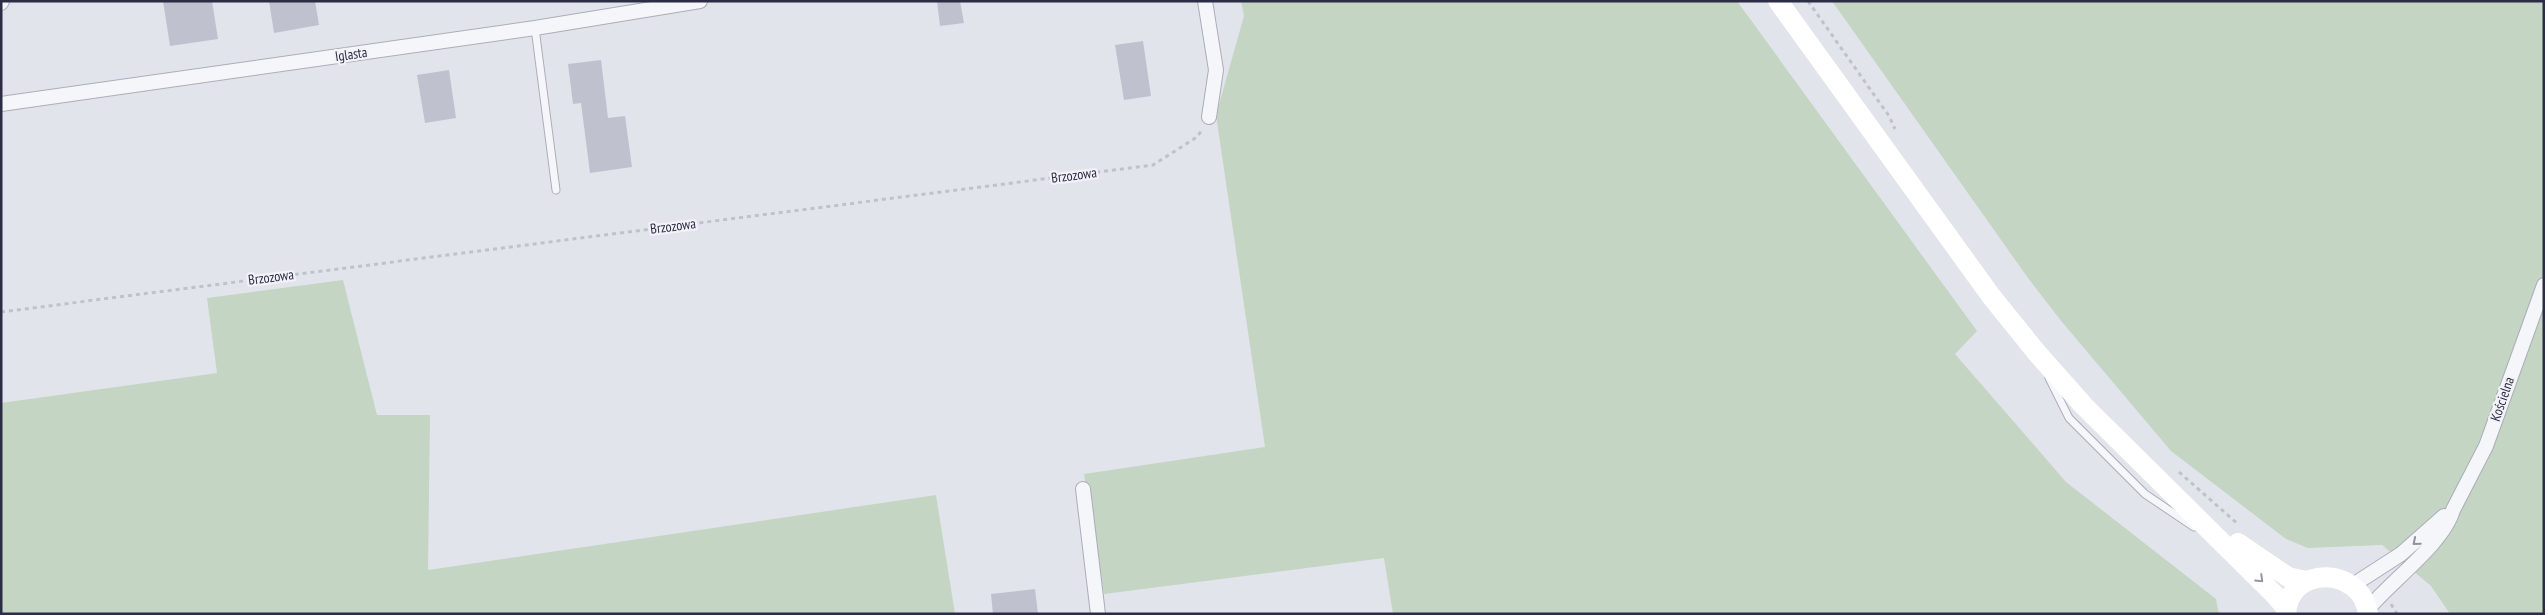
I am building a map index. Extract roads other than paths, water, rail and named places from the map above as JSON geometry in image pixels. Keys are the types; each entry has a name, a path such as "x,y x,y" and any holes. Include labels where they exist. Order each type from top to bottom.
{"main road":[{"path":"1778,1 1991,296 2037,353 2084,406 2275,595 2286,611"},
{"path":"2194,515 2266,564 2288,577 2306,582"},
{"path":"2286,611 2290,597 2306,582 2318,577 2332,576 2353,585 2362,596 2368,611"}],"street":[{"name":"Iglasta","path":"1,104 535,28 700,1"},
{"path":"1205,1 1216,70 1209,117"},
{"name":"Kościelna","path":"2368,611 2450,521 2453,510 2486,446 2544,285"},
{"path":"1083,489 1098,614"},
{"name":"Kościelna","path":"2353,585 2402,554 2453,510"}],"lane":[{"path":"535,28 556,190"},
{"path":"2037,353 2069,418 2145,494 2194,527 2212,534"}]}
